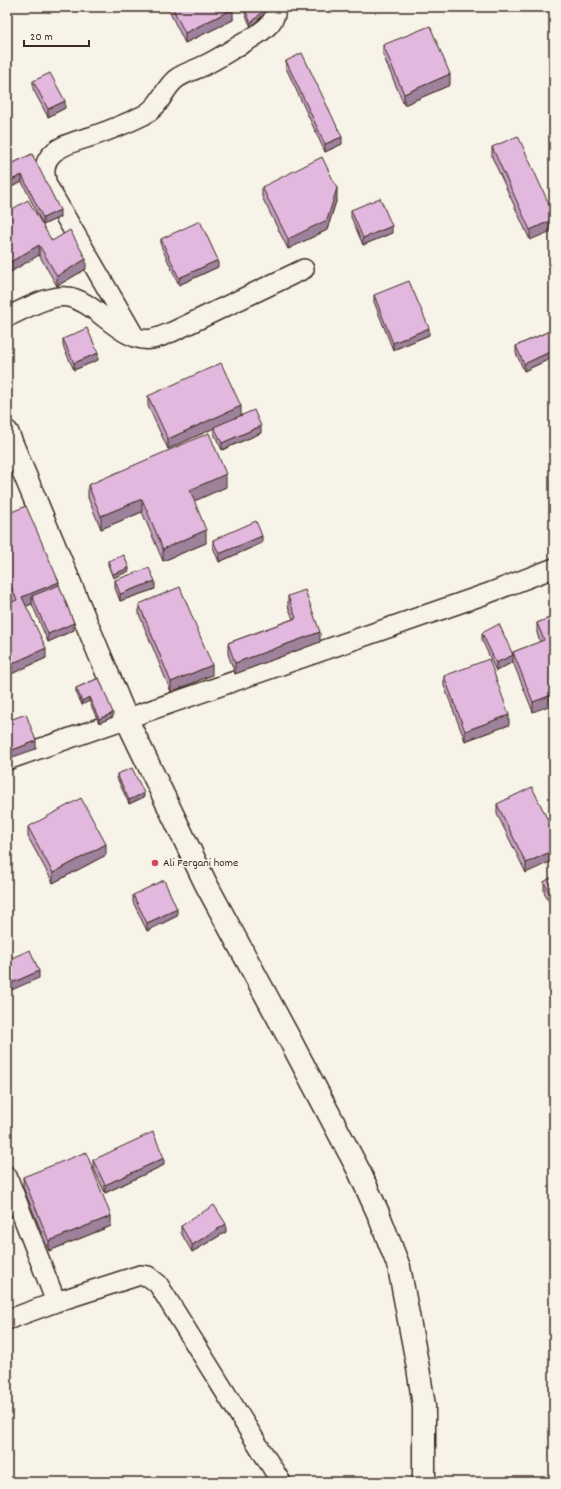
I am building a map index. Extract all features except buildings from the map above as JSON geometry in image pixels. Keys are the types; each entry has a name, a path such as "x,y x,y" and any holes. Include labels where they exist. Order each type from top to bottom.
{"street":[{"path":"135,337 47,185 45,163 58,148 108,130 145,114 157,105 176,78 209,63 265,29 273,20 276,11 275,7"},
{"path":"7,317 45,300 67,297 82,301 112,324 135,337 150,339 172,332 304,269"},
{"path":"7,432 126,718 206,884 359,1170 378,1213 399,1267 415,1347 424,1406 424,1482"},
{"path":"7,760 486,594 554,568"},
{"path":"7,1176 56,1302"},
{"path":"7,1320 56,1302 140,1275 148,1276 158,1284 281,1482"}],"place":[{"name":"Ali Fergani home","path":"155,863"}]}
